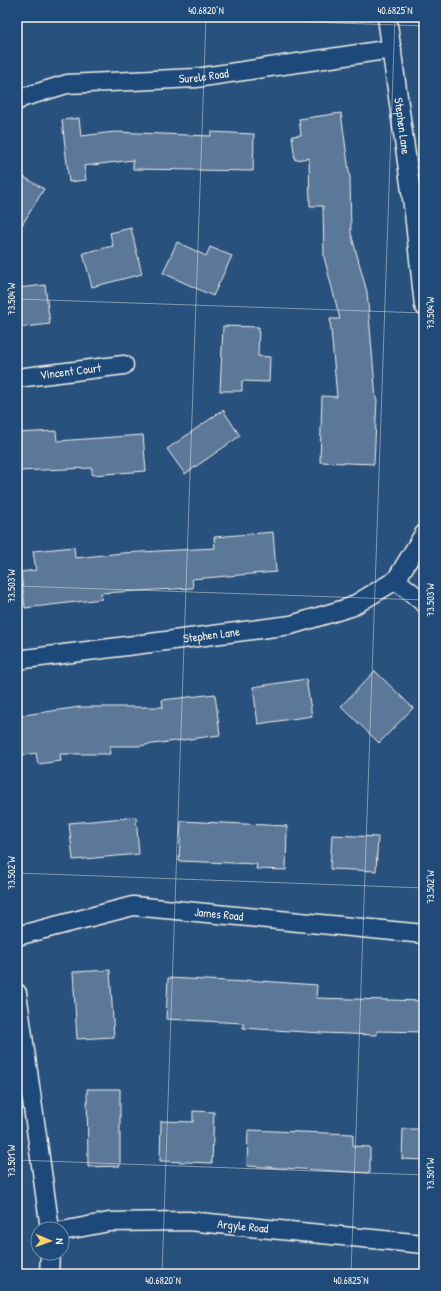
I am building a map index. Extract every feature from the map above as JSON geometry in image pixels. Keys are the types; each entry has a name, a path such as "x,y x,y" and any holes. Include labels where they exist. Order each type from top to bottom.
{"street":[{"name":"Stephen Lane","path":"387,17 419,212 424,306"},
{"name":"Surele Road","path":"17,101 21,98 67,84 196,78 392,49"},
{"name":"Vincent Court","path":"17,378 124,365"},
{"name":"Stephen Lane","path":"17,660 291,625 351,607 396,580 424,534"},
{"path":"396,580 424,603"},
{"name":"James Road","path":"17,936 133,906 424,934"},
{"path":"17,993 49,1221"},
{"name":"Argyle Road","path":"70,1229 109,1222 188,1221 424,1244"},
{"path":"49,1274 50,1261"}],"building":[{"path":"341,113 350,178 351,233 367,292 377,399 374,464 320,462 322,396 337,397 330,319 340,319 324,257 323,206 310,206 309,158 295,160 292,136 301,135 299,119"},
{"path":"79,118 81,136 114,132 211,136 211,132 254,134 253,171 133,169 133,160 84,166 86,180 69,182 62,120"},
{"path":"17,173 44,189 17,233"},
{"path":"131,228 142,274 92,287 83,253 113,246 110,233"},
{"path":"177,242 206,256 210,247 232,256 213,296 163,273"},
{"path":"45,285 50,324 17,328 17,288"},
{"path":"223,326 259,327 258,356 270,357 269,382 242,381 242,391 220,391"},
{"path":"223,410 240,436 185,474 167,449"},
{"path":"56,431 57,441 143,435 146,471 92,475 92,468 17,471 17,433"},
{"path":"273,532 276,572 192,579 193,588 101,593 102,599 25,608 21,572 36,570 33,551 74,547 75,558 122,553 215,548 214,537"},
{"path":"375,671 413,708 379,743 341,706"},
{"path":"306,679 312,716 258,724 253,687"},
{"path":"215,694 220,735 138,746 110,746 110,754 60,754 61,761 38,764 36,753 17,756 17,716 80,707 163,707 162,700"},
{"path":"136,817 139,854 73,860 69,823"},
{"path":"181,821 287,826 286,870 256,869 257,864 179,861"},
{"path":"332,835 378,837 376,871 330,869"},
{"path":"110,970 114,1037 77,1039 73,972"},
{"path":"168,978 246,982 246,980 317,985 316,998 424,1001 424,1032 377,1031 377,1035 322,1033 243,1028 243,1023 166,1019"},
{"path":"87,1089 120,1089 120,1166 88,1167"},
{"path":"193,1111 214,1112 212,1163 160,1161 161,1121 193,1122"},
{"path":"403,1129 424,1129 424,1160 402,1159"},
{"path":"248,1130 353,1134 353,1146 370,1147 370,1173 247,1166"}]}
